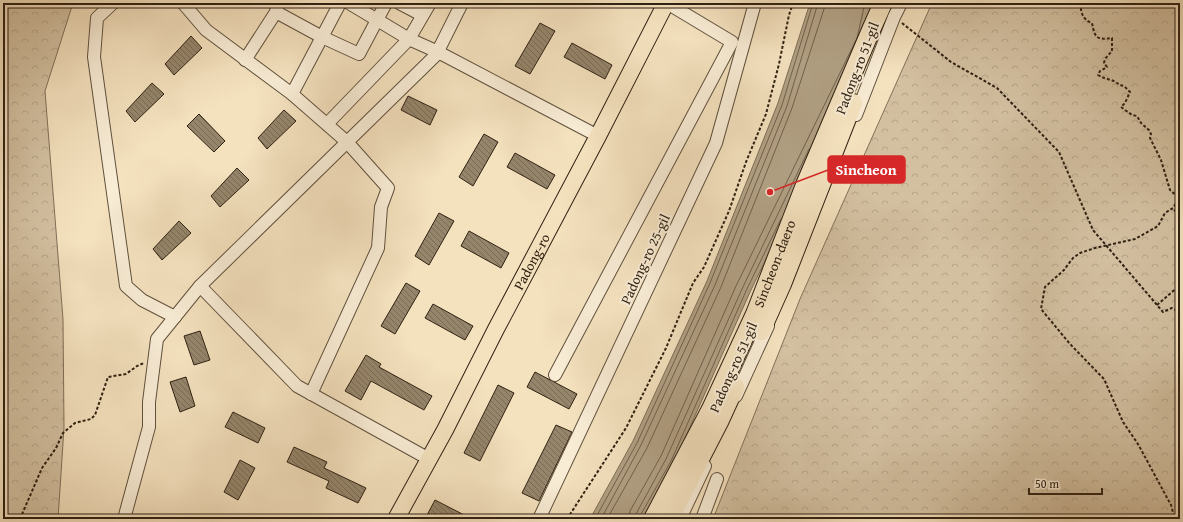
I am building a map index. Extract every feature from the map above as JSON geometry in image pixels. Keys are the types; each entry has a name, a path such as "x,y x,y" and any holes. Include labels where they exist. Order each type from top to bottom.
{"highway":[{"name":"Sincheon-daero","path":"653,519 711,409 755,314 805,185 870,30 891,8"},
{"name":"Sincheon-daero","path":"669,519 719,422 782,284 822,179 891,8"}],"main road":[{"name":"Padong-ro","path":"396,519 429,459 667,3"}],"street":[{"path":"113,3 97,18 94,57 126,286 142,300 175,317"},
{"path":"183,3 206,30 292,94 347,142 388,188 381,207 378,248 311,394"},
{"path":"292,94 340,3"},
{"path":"349,3 408,39 438,52 598,136"},
{"path":"245,60 277,8 322,37 359,54 386,3"},
{"path":"399,3 422,15"},
{"path":"327,124 408,39 430,3"},
{"path":"124,519 149,427 149,402 157,339 200,286 436,55 462,3"},
{"path":"667,3 742,48"},
{"name":"Padong-ro 25-gil","path":"540,519 716,143 755,3"},
{"name":"Padong-ro 51-gil","path":"680,519 701,476 793,270 878,60 891,8 901,3"},
{"path":"555,375 732,42"},
{"path":"200,286 297,386 429,459"},
{"path":"702,519 717,479"}],"path":[{"path":"566,519 626,428 666,348 693,283 704,266 766,114 793,3"},
{"path":"1081,3 1080,10 1084,18 1088,22 1092,23 1094,34 1102,40 1112,38 1112,51 1105,59 1104,63 1107,67 1098,75 1107,80 1114,81 1118,85 1124,86 1130,92 1125,103 1121,107 1132,115 1137,116 1141,123 1149,130 1151,134 1150,138 1160,160 1170,190 1178,197 1178,200 1172,208 1165,213 1158,226 1135,239 1080,253 1073,258 1064,270 1044,287 1041,309 1070,344 1104,379 1123,422 1138,444 1171,505 1174,516 1173,519"},
{"path":"891,8 951,62 997,88 1059,152 1093,230 1162,312 1172,308 1180,313"},
{"path":"1157,305 1180,285 1177,273 1179,252 1179,216 1172,208"},
{"path":"20,519 42,468 56,448 63,433 75,423 91,419 95,415 108,377 126,374 137,366 155,358"}],"green space":[{"path":"3,3 73,3 45,91 63,319 64,428 58,519 3,519"},
{"path":"932,3 1180,3 1180,519 713,519 800,299"}],"water":[{"path":"810,3 881,3 871,43 750,292 674,463 643,519 590,519 633,441 707,281 778,103"}],"building":[{"path":"540,23 555,31 530,74 515,66"},
{"path":"191,36 202,48 174,75 165,64"},
{"path":"572,43 612,65 605,79 564,57"},
{"path":"152,83 164,94 135,122 126,111"},
{"path":"408,96 437,110 430,125 401,110"},
{"path":"284,110 296,121 267,149 258,138"},
{"path":"199,114 225,141 214,152 187,126"},
{"path":"484,134 498,142 473,186 459,177"},
{"path":"515,153 555,175 547,189 507,167"},
{"path":"237,168 249,180 220,207 211,196"},
{"path":"439,213 454,221 429,265 415,256"},
{"path":"179,221 191,233 162,260 153,249"},
{"path":"469,231 509,253 501,268 461,246"},
{"path":"406,283 420,291 395,334 381,326"},
{"path":"433,304 473,326 465,340 425,318"},
{"path":"200,331 210,360 194,365 184,336"},
{"path":"366,355 381,364 379,367 432,396 424,410 371,381 361,400 345,391"},
{"path":"535,372 577,394 569,409 527,387"},
{"path":"186,377 195,406 180,412 170,382"},
{"path":"498,385 514,393 480,461 464,453"},
{"path":"233,412 265,428 258,443 225,427"},
{"path":"556,425 572,432 539,501 522,493"},
{"path":"294,447 327,462 324,468 366,488 358,503 326,488 329,481 287,462"},
{"path":"240,460 255,468 238,500 224,492"},
{"path":"435,500 472,519 435,519 427,515"}],"place":[{"name":"Sincheon","path":"770,192"}]}
